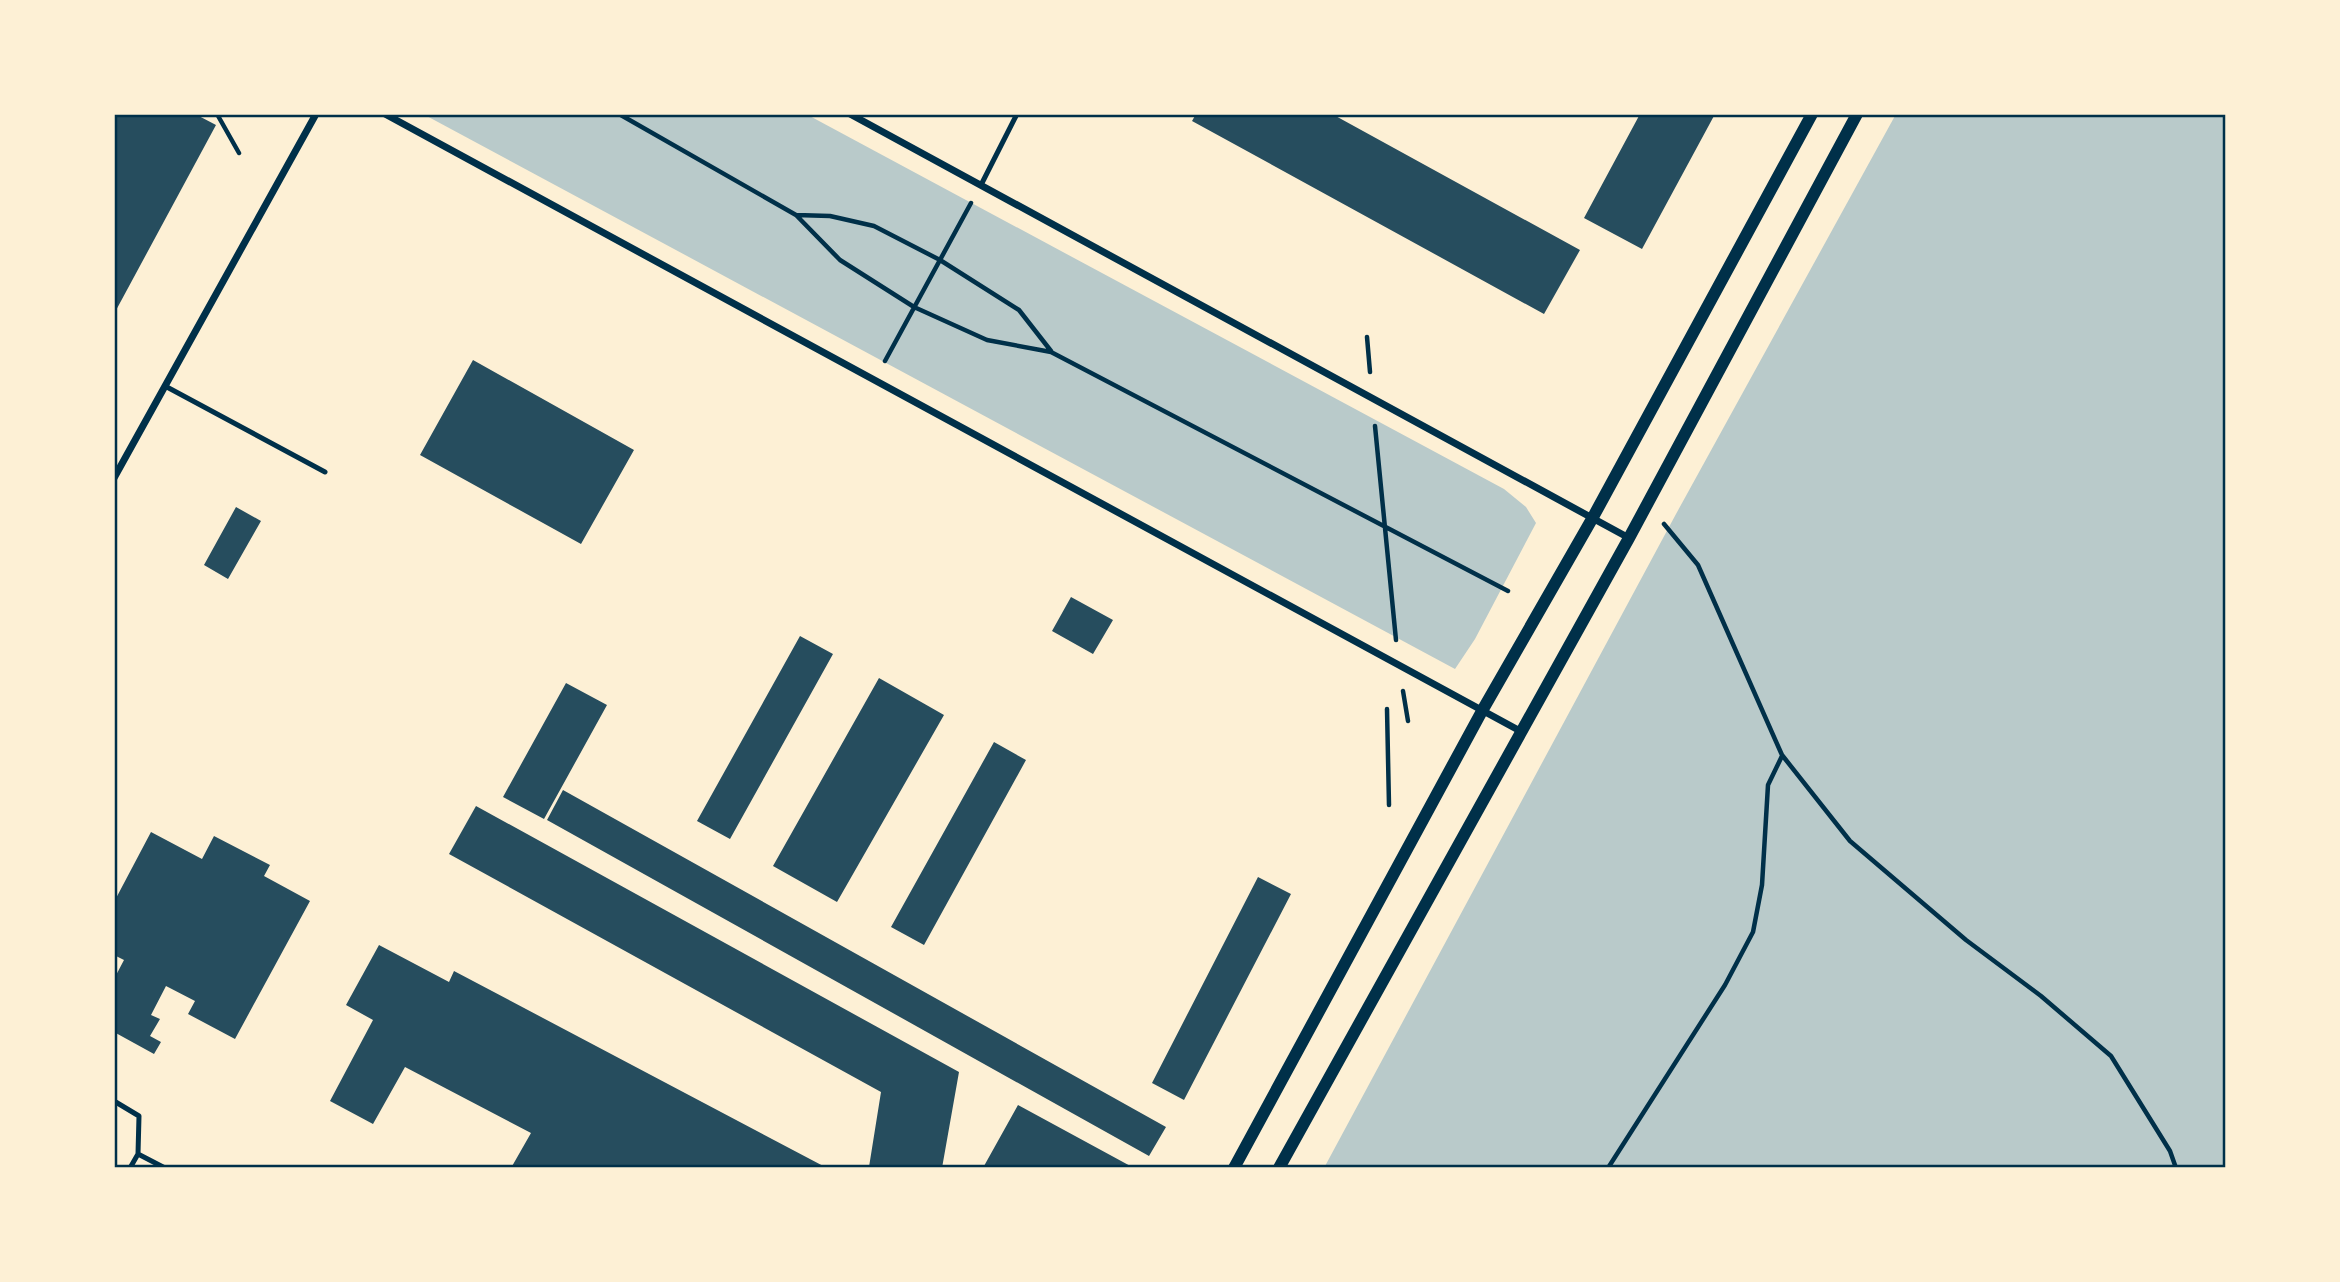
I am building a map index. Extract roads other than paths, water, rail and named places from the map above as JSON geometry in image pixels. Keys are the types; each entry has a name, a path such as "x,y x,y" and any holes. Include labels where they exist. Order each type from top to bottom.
{"street":[{"path":"114,478 316,114"},
{"path":"385,114 1522,732"},
{"path":"850,114 1629,538"},
{"path":"1234,1168 1482,711 1592,519 1812,114"},
{"path":"1279,1168 1629,538 1857,114"}],"lane":[{"path":"981,185 1017,114"},
{"path":"165,386 325,472"},
{"path":"114,1101 139,1116 138,1154 130,1168"},
{"path":"138,1154 165,1168"}]}
